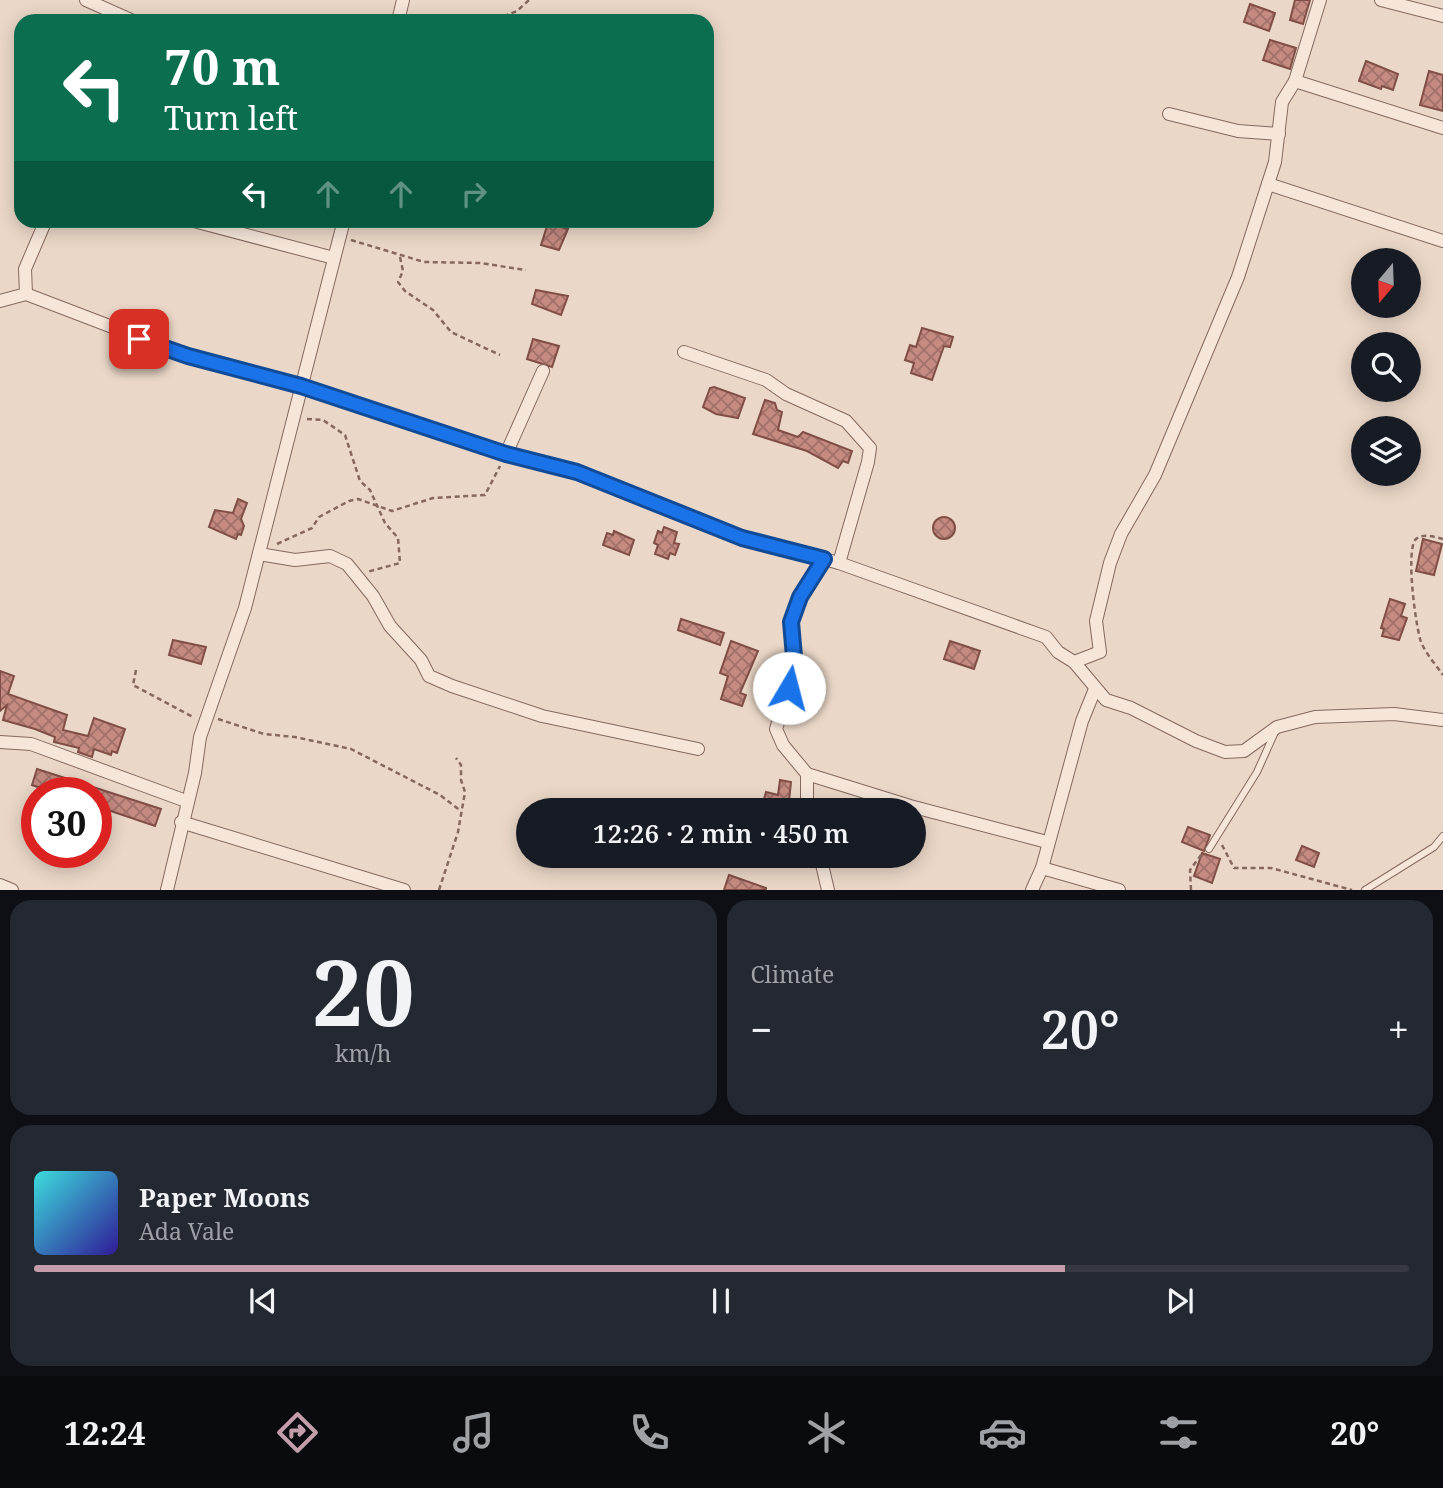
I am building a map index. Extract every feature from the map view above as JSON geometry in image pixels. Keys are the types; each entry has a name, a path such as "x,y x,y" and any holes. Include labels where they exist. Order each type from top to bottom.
{"street":[{"path":"86,0 117,14"},
{"path":"1074,662 1100,652 1096,621 1110,563 1121,534 1155,475 1212,342 1268,184 1279,134 1282,102 1295,82 1320,0"},
{"path":"1381,0 1443,16"},
{"path":"1295,82 1443,128"},
{"path":"1169,114 1238,131 1279,134"},
{"path":"1268,184 1443,241"},
{"path":"26,294 25,270 43,228"},
{"path":"220,228 334,258"},
{"path":"167,890 201,733 245,608 342,228"},
{"path":"0,301 26,294 188,356 301,386 506,454 613,485 742,538 839,563 1046,637 1058,652 1074,662 1107,700 1131,708 1225,752 1244,751 1277,727 1315,717 1394,714 1443,720"},
{"path":"684,352 766,380 786,394 846,421 864,438 870,448 868,461 839,563"},
{"path":"506,454 542,371"},
{"path":"259,554 295,560 330,556 346,564 384,612 390,626 421,660 429,676 468,693 542,716 698,749"},
{"path":"824,559 800,597 791,622 795,668 776,729 783,745 807,774 909,806 1047,842"},
{"path":"1032,890 1042,868 1082,721 1095,689"},
{"path":"0,742 31,744 187,801"},
{"path":"807,774 807,798"},
{"path":"181,822 404,890"},
{"path":"823,868 828,890"},
{"path":"1042,868 1119,890"},
{"path":"0,885 12,890"}],"lane":[{"path":"1209,849 1257,772 1277,727"},
{"path":"1365,890 1434,848 1443,836"}],"path":[{"path":"507,14 529,0"},
{"path":"340,236 400,257 424,262 480,263 526,270"},
{"path":"400,257 404,271 398,282 405,291 425,303 451,332 500,355"},
{"path":"293,418 323,420 345,435 360,481 370,490 388,528 398,538 401,563 357,575"},
{"path":"259,554 312,528 319,517 349,500 358,499 392,511 433,498 485,495 506,454"},
{"path":"1443,538 1425,535 1417,539 1412,548 1411,569 1418,633 1423,647 1443,675"},
{"path":"136,670 133,685 168,707 203,722 201,733"},
{"path":"201,733 216,718 264,734 295,737 351,749 440,795 461,811"},
{"path":"439,890 465,792 461,780 461,765 456,758"},
{"path":"1191,890 1190,870 1209,849 1223,846 1234,868 1271,868 1352,890"}],"building":[{"path":"1295,0 1310,0 1303,24 1290,20"},
{"path":"1250,4 1275,13 1269,31 1244,22"},
{"path":"1270,40 1296,48 1290,69 1263,60"},
{"path":"1366,61 1398,74 1393,90 1382,86 1381,89 1359,81"},
{"path":"1429,71 1443,75 1443,111 1420,105"},
{"path":"546,228 568,229 559,250 541,245"},
{"path":"536,290 568,296 561,315 532,304"},
{"path":"922,328 953,337 950,347 944,346 932,380 911,373 914,363 905,360 910,345 916,347"},
{"path":"533,339 559,346 552,367 527,359"},
{"path":"710,388 745,398 738,418 716,414 703,407"},
{"path":"765,400 775,403 777,410 782,412 778,430 798,437 803,432 852,451 848,463 843,461 838,468 807,451 753,434"},
{"path":"238,499 247,503 241,519 244,526 241,535 238,534 236,539 209,527 215,510 233,513"},
{"path":"944,517 952,520 955,528 952,536 944,539 936,536 933,528 936,520"},
{"path":"664,527 677,532 674,543 679,544 675,555 670,553 668,559 655,554 658,545 654,543 658,531 662,533"},
{"path":"614,531 634,540 629,555 603,545 607,533 613,535"},
{"path":"1423,539 1442,544 1434,575 1416,571"},
{"path":"1390,599 1405,604 1401,616 1407,618 1399,640 1382,636 1384,629 1381,628"},
{"path":"681,619 724,633 720,645 678,630"},
{"path":"173,640 206,647 201,664 169,655"},
{"path":"731,641 758,651 740,693 746,695 742,706 721,699 728,676 720,673"},
{"path":"950,641 980,651 974,669 944,659"},
{"path":"0,671 14,676 8,694 67,715 63,730 88,736 94,718 125,729 117,753 112,751 111,755 94,749 92,757 78,752 79,748 54,742 55,737 3,720 7,705 0,711"},
{"path":"37,769 62,777 34,777"},
{"path":"780,780 791,782 789,798 764,798 766,792 778,795"},
{"path":"112,793 161,809 155,826 112,811"},
{"path":"1188,827 1210,835 1204,851 1182,842"},
{"path":"1302,846 1319,853 1314,867 1296,860"},
{"path":"1202,853 1220,859 1212,883 1194,876"},
{"path":"729,875 766,888 766,890 724,890"}],"route":[{"path":"139,339 188,356 301,386 506,454 577,472 742,538 824,559 800,597 791,622 795,668 789,688"}]}
